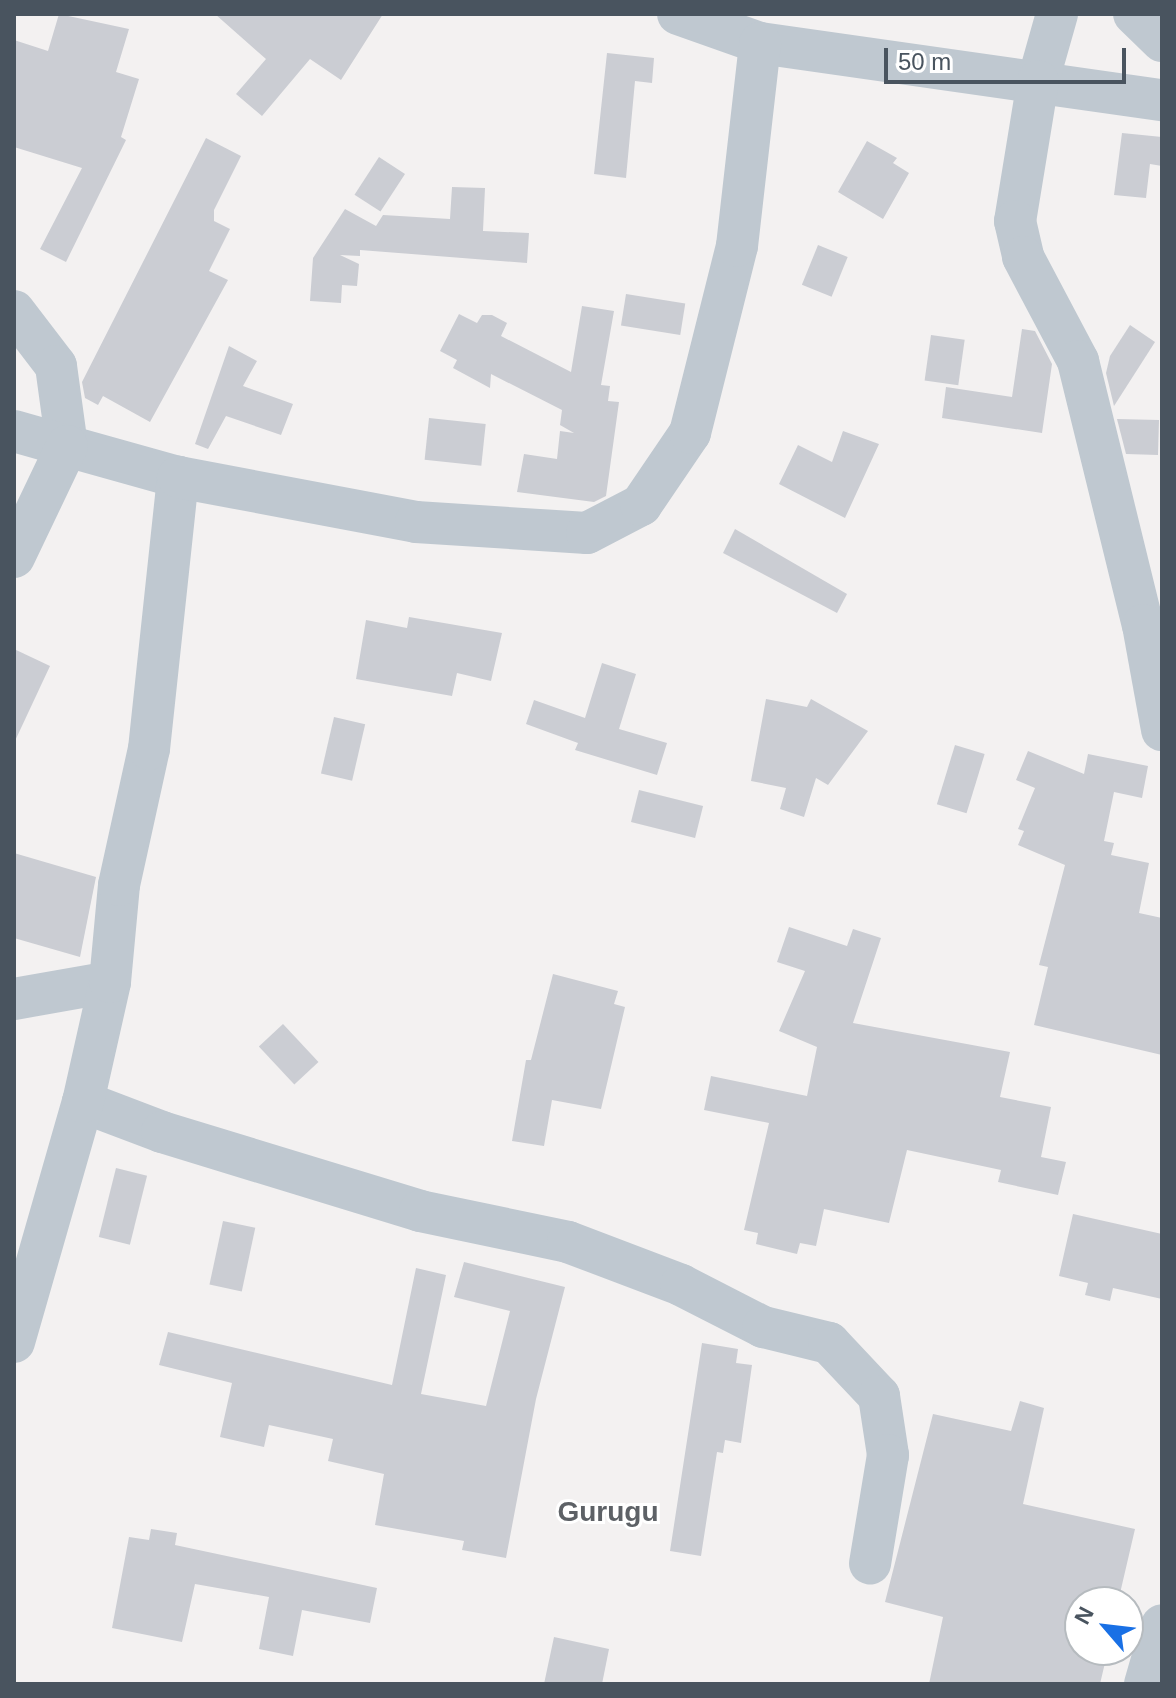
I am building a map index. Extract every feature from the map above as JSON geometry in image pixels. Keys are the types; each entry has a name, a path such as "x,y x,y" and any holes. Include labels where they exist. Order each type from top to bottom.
{"street":[{"path":"678,14 760,43 1162,100"},
{"path":"1057,14 1038,81 1015,221 1023,257 1078,361 1143,625 1162,730"},
{"path":"1134,14 1162,41"},
{"path":"14,431 178,477 447,524 587,533 641,505 690,433 737,246 760,43"},
{"path":"14,311 56,366 67,446 14,557"},
{"path":"14,1342 83,1102 110,982 119,885 149,749 178,477"},
{"path":"15,998 110,982"},
{"path":"83,1102 162,1132 420,1211 568,1242 681,1285 763,1327 829,1343 879,1396 888,1455 870,1564"},
{"path":"1145,1684 1162,1625"}],"building":[{"path":"59,14 129,29 116,72 139,79 121,137 126,140 66,262 40,249 82,168 14,147 14,40 48,51"},
{"path":"215,14 383,14 341,80 310,59 262,116 236,94 266,59"},
{"path":"607,53 654,58 652,83 635,81 626,178 594,174"},
{"path":"1122,133 1162,137 1162,166 1150,164 1146,198 1114,195"},
{"path":"206,138 241,156 214,210 214,221 230,229 209,271 228,280 150,422 103,396 98,405 85,398 82,382"},
{"path":"867,141 897,158 893,163 909,173 883,219 838,192"},
{"path":"379,157 405,174 380,212 354,195"},
{"path":"452,187 485,188 483,231 529,233 527,263 360,250 360,256 340,255 359,264 357,286 342,285 341,303 310,301 313,258 345,209 376,226 383,215 450,219"},
{"path":"818,245 848,257 832,297 802,285"},
{"path":"626,294 685,303 680,335 621,326"},
{"path":"582,306 614,311 601,385 610,386 608,401 619,402 606,496 594,502 517,492 524,454 557,459 560,431 574,433 560,425 562,410 491,374 490,388 453,368 457,360 440,351 459,314 477,323 482,315 492,315 507,323 501,336 571,372"},
{"path":"1130,325 1155,342 1114,406 1106,373 1110,356"},
{"path":"1022,329 1035,331 1052,364 1042,433 942,418 946,387 1012,397"},
{"path":"931,335 965,340 958,385 925,381"},
{"path":"229,346 257,361 243,386 293,404 281,435 226,416 208,449 195,444"},
{"path":"429,418 486,424 481,466 425,460"},
{"path":"1117,419 1159,420 1158,455 1126,454"},
{"path":"843,431 879,444 845,518 779,484 798,445 832,462"},
{"path":"735,529 847,594 837,613 723,553"},
{"path":"409,617 502,633 491,681 457,673 452,696 356,679 366,620 407,628"},
{"path":"14,649 50,666 14,743"},
{"path":"602,663 636,674 619,729 667,743 657,775 575,750 578,743 526,724 534,700 585,718"},
{"path":"766,699 807,707 811,699 868,731 828,785 816,778 804,817 780,809 786,788 751,781"},
{"path":"334,717 365,724 352,781 321,774"},
{"path":"955,745 985,754 967,813 937,804"},
{"path":"1028,751 1084,774 1088,754 1148,766 1142,798 1114,792 1104,841 1114,843 1111,855 1149,863 1139,913 1162,918 1162,1055 1034,1025 1048,967 1039,965 1065,865 1018,845 1024,831 1018,829 1035,788 1016,780"},
{"path":"639,790 703,806 695,838 631,822"},
{"path":"14,853 96,877 80,957 14,938"},
{"path":"789,927 847,946 853,929 881,938 853,1023 1010,1052 1000,1097 1051,1107 1041,1157 1066,1162 1058,1195 998,1182 1001,1170 907,1150 889,1223 824,1209 816,1246 800,1243 797,1254 756,1244 758,1233 744,1230 769,1123 704,1110 711,1076 807,1096 817,1047 779,1031 805,971 777,962"},
{"path":"553,974 618,991 614,1004 625,1007 601,1109 552,1100 544,1146 512,1141 526,1060 531,1060"},
{"path":"283,1024 318,1062 294,1085 259,1047"},
{"path":"116,1168 147,1176 130,1245 99,1237"},
{"path":"1073,1214 1162,1234 1162,1299 1113,1288 1110,1301 1085,1295 1088,1283 1059,1276"},
{"path":"223,1221 255,1228 242,1291 209,1285"},
{"path":"464,1262 565,1287 536,1399 506,1558 462,1550 464,1541 375,1525 384,1474 328,1461 333,1439 269,1425 264,1447 220,1437 232,1383 159,1365 168,1332 392,1385 416,1268 446,1275 421,1394 486,1406 510,1311 454,1297"},
{"path":"702,1343 738,1349 736,1363 752,1365 741,1443 725,1440 723,1453 717,1452 701,1556 670,1551"},
{"path":"1020,1401 1044,1408 1023,1504 1135,1529 1122,1586 1064,1586 1064,1666 1104,1666 1100,1684 929,1684 943,1617 885,1602 933,1414 1011,1431"},
{"path":"151,1529 177,1533 175,1545 377,1588 370,1623 302,1610 293,1656 259,1649 269,1597 195,1584 182,1642 112,1628 129,1537 149,1540"},
{"path":"554,1637 609,1649 602,1684 544,1684"}],"district":[{"name":"Gurugu","path":"608,1512"}]}
